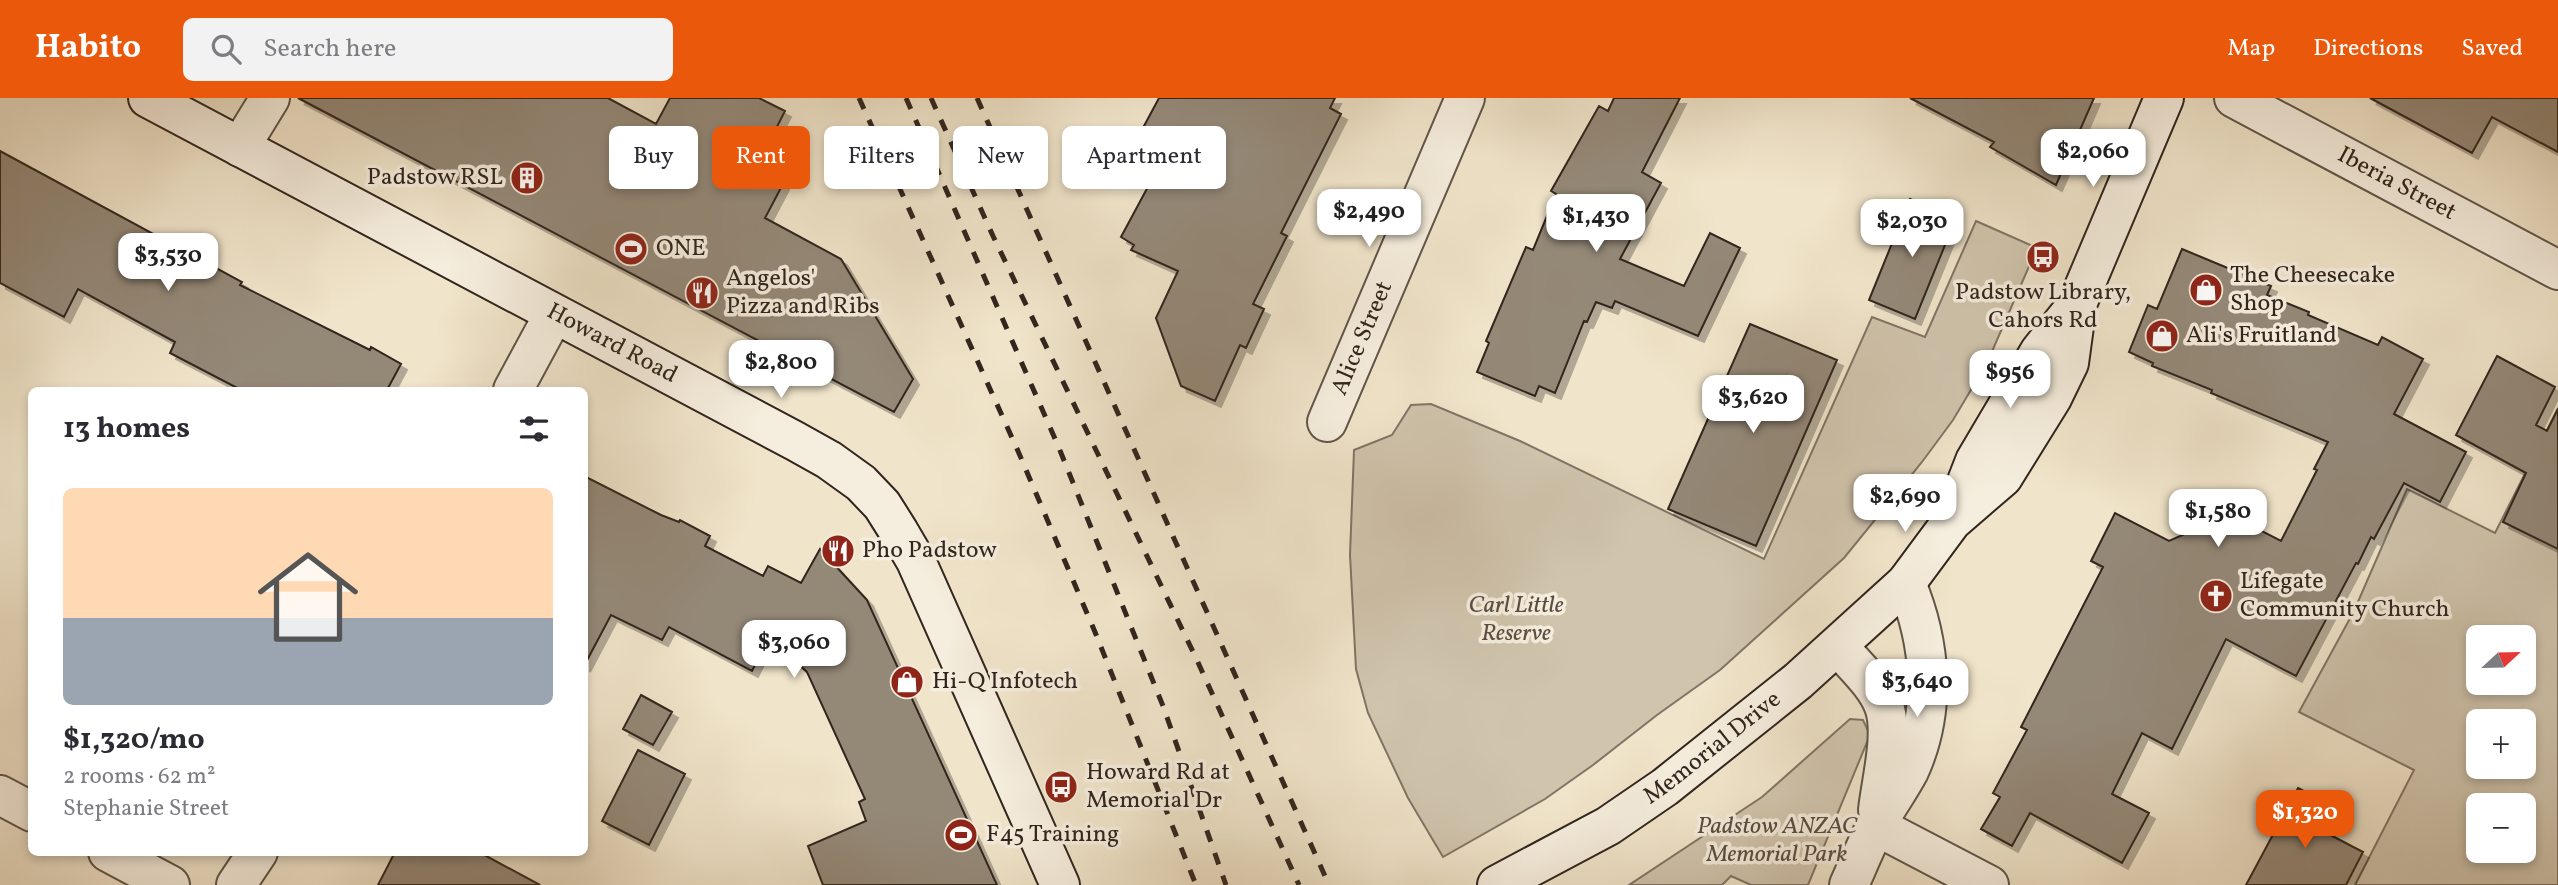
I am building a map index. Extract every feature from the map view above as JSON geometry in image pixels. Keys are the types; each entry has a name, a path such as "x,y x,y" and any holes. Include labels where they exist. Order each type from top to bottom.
{"street":[{"name":"Howard Road","path":"148,98 829,460 861,483 882,505 916,561 1060,885"},
{"path":"240,147 270,98"},
{"name":"Alice Street","path":"1326,422 1465,98"},
{"name":"Memorial Drive","path":"1497,885 1608,826 1665,787 1798,681 1906,583 1952,521 2003,477 2052,398 2069,363 2077,304 2164,98"},
{"name":"Iberia Street","path":"2234,98 2558,270"},
{"path":"515,387 554,314"},
{"path":"1849,885 1876,826 1909,770 1923,726 1928,694 1925,640 1906,583"},
{"path":"1838,646 1878,694 1885,708 1887,737 1876,826"},
{"path":"0,795 28,810"},
{"path":"1876,826 1989,885"},
{"path":"1044,847 1048,885"},
{"path":"116,856 170,885"},
{"path":"236,885 255,856"}],"green space":[{"name":"Carl Little Reserve","path":"1976,221 2037,248 1987,363 1953,420 1844,558 1720,670 1593,765 1545,799 1443,857 1408,798 1368,713 1356,669 1350,555 1354,450 1392,435 1411,405 1431,404 1520,441 1764,559 1872,317 1925,337"},
{"path":"2558,408 2558,885 2355,885 2414,770 2299,712 2354,611 2407,489 2495,533"},
{"name":"Padstow ANZAC Memorial Park","path":"1850,719 1863,720 1870,735 1808,885 1751,885 1731,876 1722,885 1629,885 1762,797"}],"building":[{"path":"298,98 608,98 656,124 670,98 759,98 785,111 777,126 712,126 712,189 780,189 765,218 841,259 913,379 894,412"},
{"path":"1159,98 1335,98 1330,108 1341,114 1281,233 1287,236 1253,304 1264,309 1246,348 1240,345 1215,401 1181,386 1156,318 1178,271 1131,250 1134,245 1121,237 1147,189 1226,189 1226,126 1144,126"},
{"path":"1614,98 1680,98 1642,172 1661,183 1620,259 1684,286 1710,233 1740,248 1698,336 1615,301 1612,308 1596,302 1587,322 1584,321 1555,393 1539,386 1535,396 1477,372 1489,343 1486,341 1526,247 1533,250 1556,194 1551,191 1599,106 1608,111"},
{"path":"1910,98 2094,98 2056,185 1990,147 1994,142"},
{"path":"2370,98 2558,98 2558,152 2492,117 2472,153"},
{"path":"0,151 242,282 240,285 401,364 389,387 235,387 170,353 175,342 78,289 64,317 0,283"},
{"path":"1910,199 1956,218 1915,319 1869,300"},
{"path":"2182,249 2271,286 2267,295 2309,312 2308,315 2378,345 2382,337 2423,359 2394,414 2466,452 2440,502 2404,483 2374,539 2371,537 2358,564 2356,563 2296,676 2226,639 2172,749 2142,733 2112,794 2149,813 2122,863 2030,813 2012,846 1981,829 2000,797 1993,793 2027,730 2021,727 2103,567 2091,561 2115,513 2169,541 2194,530 2202,515 2213,521 2219,509 2281,541 2328,442 2211,393 2212,390 2152,366 2153,363 2129,352 2148,305 2157,309"},
{"path":"1750,324 1837,360 1756,546 1668,509"},
{"path":"2497,356 2555,387 2536,425 2547,431 2558,409 2558,549 2503,522 2526,473 2456,435"},
{"path":"588,478 710,536 705,546 763,576 768,566 801,583 820,549 867,600 997,885 823,885 808,846 866,821 859,802 865,799 807,672 769,637 752,671 669,627 662,640 611,615 588,658"},
{"path":"641,695 672,712 653,745 623,729"},
{"path":"638,750 685,774 649,845 602,821"},
{"path":"2298,788 2330,805 2317,828 2363,852 2346,885 2246,885"},
{"path":"393,856 486,856 540,885 378,885"}],"railway":[{"path":"859,98 1018,451 1095,632 1196,885"},
{"path":"906,98 1059,448 1163,706 1226,885"},
{"path":"931,98 993,236 1196,658 1299,885"},
{"path":"977,98 1329,885"}],"place":[{"name":"Padstow RSL","path":"527,178"},
{"name":"ONE","path":"631,249"},
{"name":"Padstow Library, Cahors Rd","path":"2043,257"},
{"name":"The Cheesecake Shop","path":"2206,290"},
{"name":"Angelos' Pizza and Ribs","path":"702,293"},
{"name":"Ali's Fruitland","path":"2162,336"},
{"name":"Pho Padstow","path":"838,551"},
{"name":"Lifegate Community Church","path":"2216,596"},
{"name":"Hi-Q Infotech","path":"907,682"},
{"name":"Howard Rd at Memorial Dr","path":"1061,787"},
{"name":"F45 Training","path":"961,835"}]}
